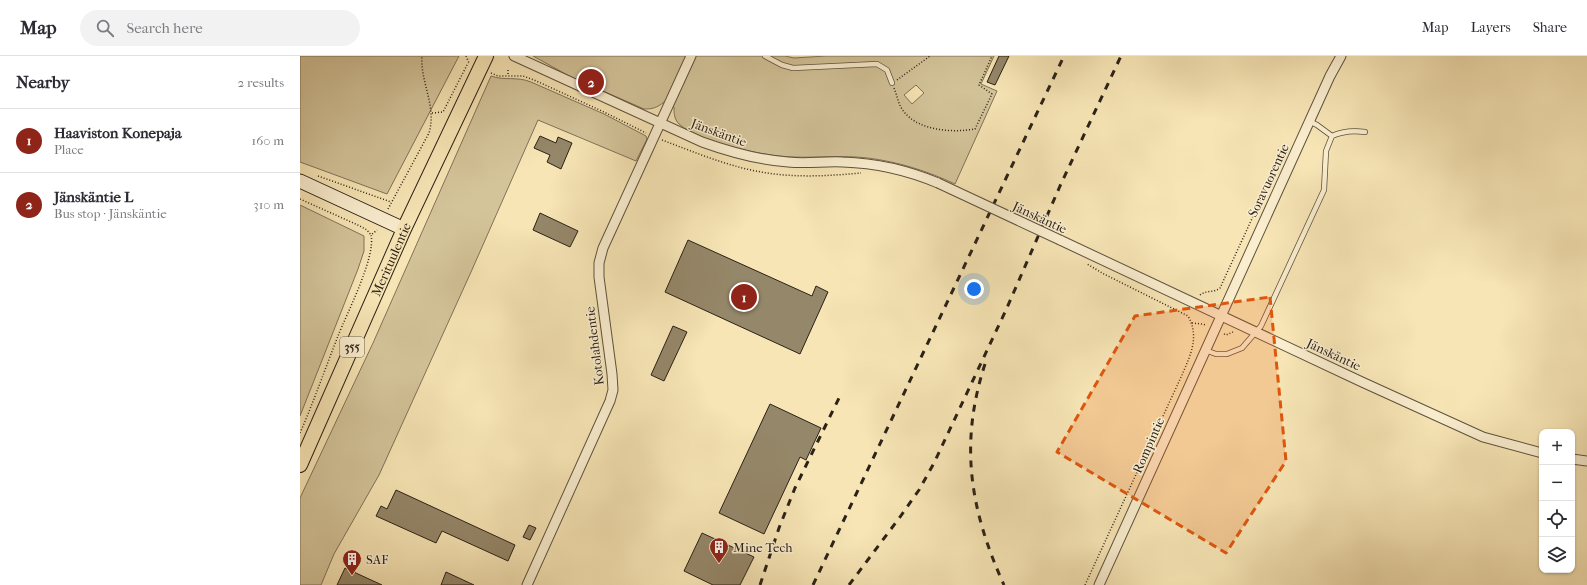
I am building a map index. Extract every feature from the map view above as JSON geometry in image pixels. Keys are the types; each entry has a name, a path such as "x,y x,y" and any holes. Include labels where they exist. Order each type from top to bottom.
{"main road":[{"name":"Merituulentie","path":"300,465 404,230 486,56"}],"street":[{"name":"Jänskäntie","path":"514,56 661,123 720,148 763,159 814,164 841,162 867,163 903,170 938,183 1194,304 1483,437 1539,452"},
{"name":"Kotolahdentie","path":"527,585 610,401 613,390 599,277 599,263 603,248 691,56"},
{"name":"Soravuorentie","path":"1221,316 1309,121 1341,56"},
{"path":"300,181 404,230"},
{"name":"Rompintie","path":"1099,585 1221,316"},
{"path":"1575,459 1587,461"}],"lane":[{"path":"765,56 782,65 793,68 878,64 887,70 892,83"},
{"path":"1309,121 1332,136"},
{"path":"1206,350 1216,354 1227,354 1242,348 1261,326 1324,190 1326,151 1332,136 1343,132 1365,132"}],"path":[{"path":"389,206 429,133 432,124 432,112 422,56"},
{"path":"432,112 443,112 468,63 466,56"},
{"path":"930,56 892,83 902,108 918,123 934,128 962,131 975,129 992,94 979,85 992,56"},
{"path":"508,70 508,76"},
{"path":"1194,304 1201,294 1217,291 1220,288 1274,171 1291,162"},
{"path":"314,175 391,202"},
{"path":"300,199 367,230 371,235 372,241 371,250 362,278 300,433"},
{"path":"371,235 376,231"},
{"path":"1082,261 1104,274 1188,316 1192,323 1194,341 1192,351 1085,585"},
{"path":"1192,323 1202,324 1226,335 1233,333 1237,324"}],"highlighted area":[{"path":"1270,297 1286,461 1226,553 1057,452 1135,316"}],"shaded area":[{"path":"300,56 459,56 387,194 300,162"},
{"path":"533,56 785,56 794,58 826,56 994,56 981,84 997,91 955,184 913,168 868,158 780,156 749,151 717,143 689,131 679,124 676,120 674,107 664,102 654,108 644,109 571,77","holes":["916,85 924,93 912,104 904,95"]},
{"path":"491,76 520,79 531,82 604,114 646,136 647,139 636,161 538,120 379,475 334,554 321,585 300,585 300,498 373,343"},
{"path":"300,205 364,236 364,251 300,416"}],"building":[{"path":"999,56 1009,56 995,85 987,82"},
{"path":"540,136 556,143 558,137 572,143 561,169 547,162 550,155 534,148"},
{"path":"540,213 578,231 570,247 533,230"},
{"path":"688,240 812,296 816,286 828,292 800,354 665,292"},
{"path":"673,326 687,332 664,381 651,375"},
{"path":"770,404 821,428 806,460 800,457 764,534 719,513"},
{"path":"396,490 515,545 508,561 442,531 436,543 376,516 381,506 387,509"},
{"path":"529,525 536,528 530,540 523,537"},
{"name":"Mine Tech","path":"702,533 754,557 740,585 713,585 684,571"},
{"name":"SAF","path":"345,568 382,585 337,585"},
{"path":"446,572 474,585 441,585"}],"railway":[{"path":"813,585 1064,56"},
{"path":"849,585 919,490 934,463 1006,310 1060,186 1121,56"},
{"path":"985,364 977,393 972,422 972,476 976,503 983,530 992,557 1004,585"},
{"path":"760,585 779,528 795,488 840,396"}],"place":[{"name":"Jänskäntie L","path":"591,82"},
{"name":"Haaviston Konepaja","path":"744,297"},
{"name":"Mine Tech","path":"719,564"},
{"name":"SAF","path":"352,576"}]}
